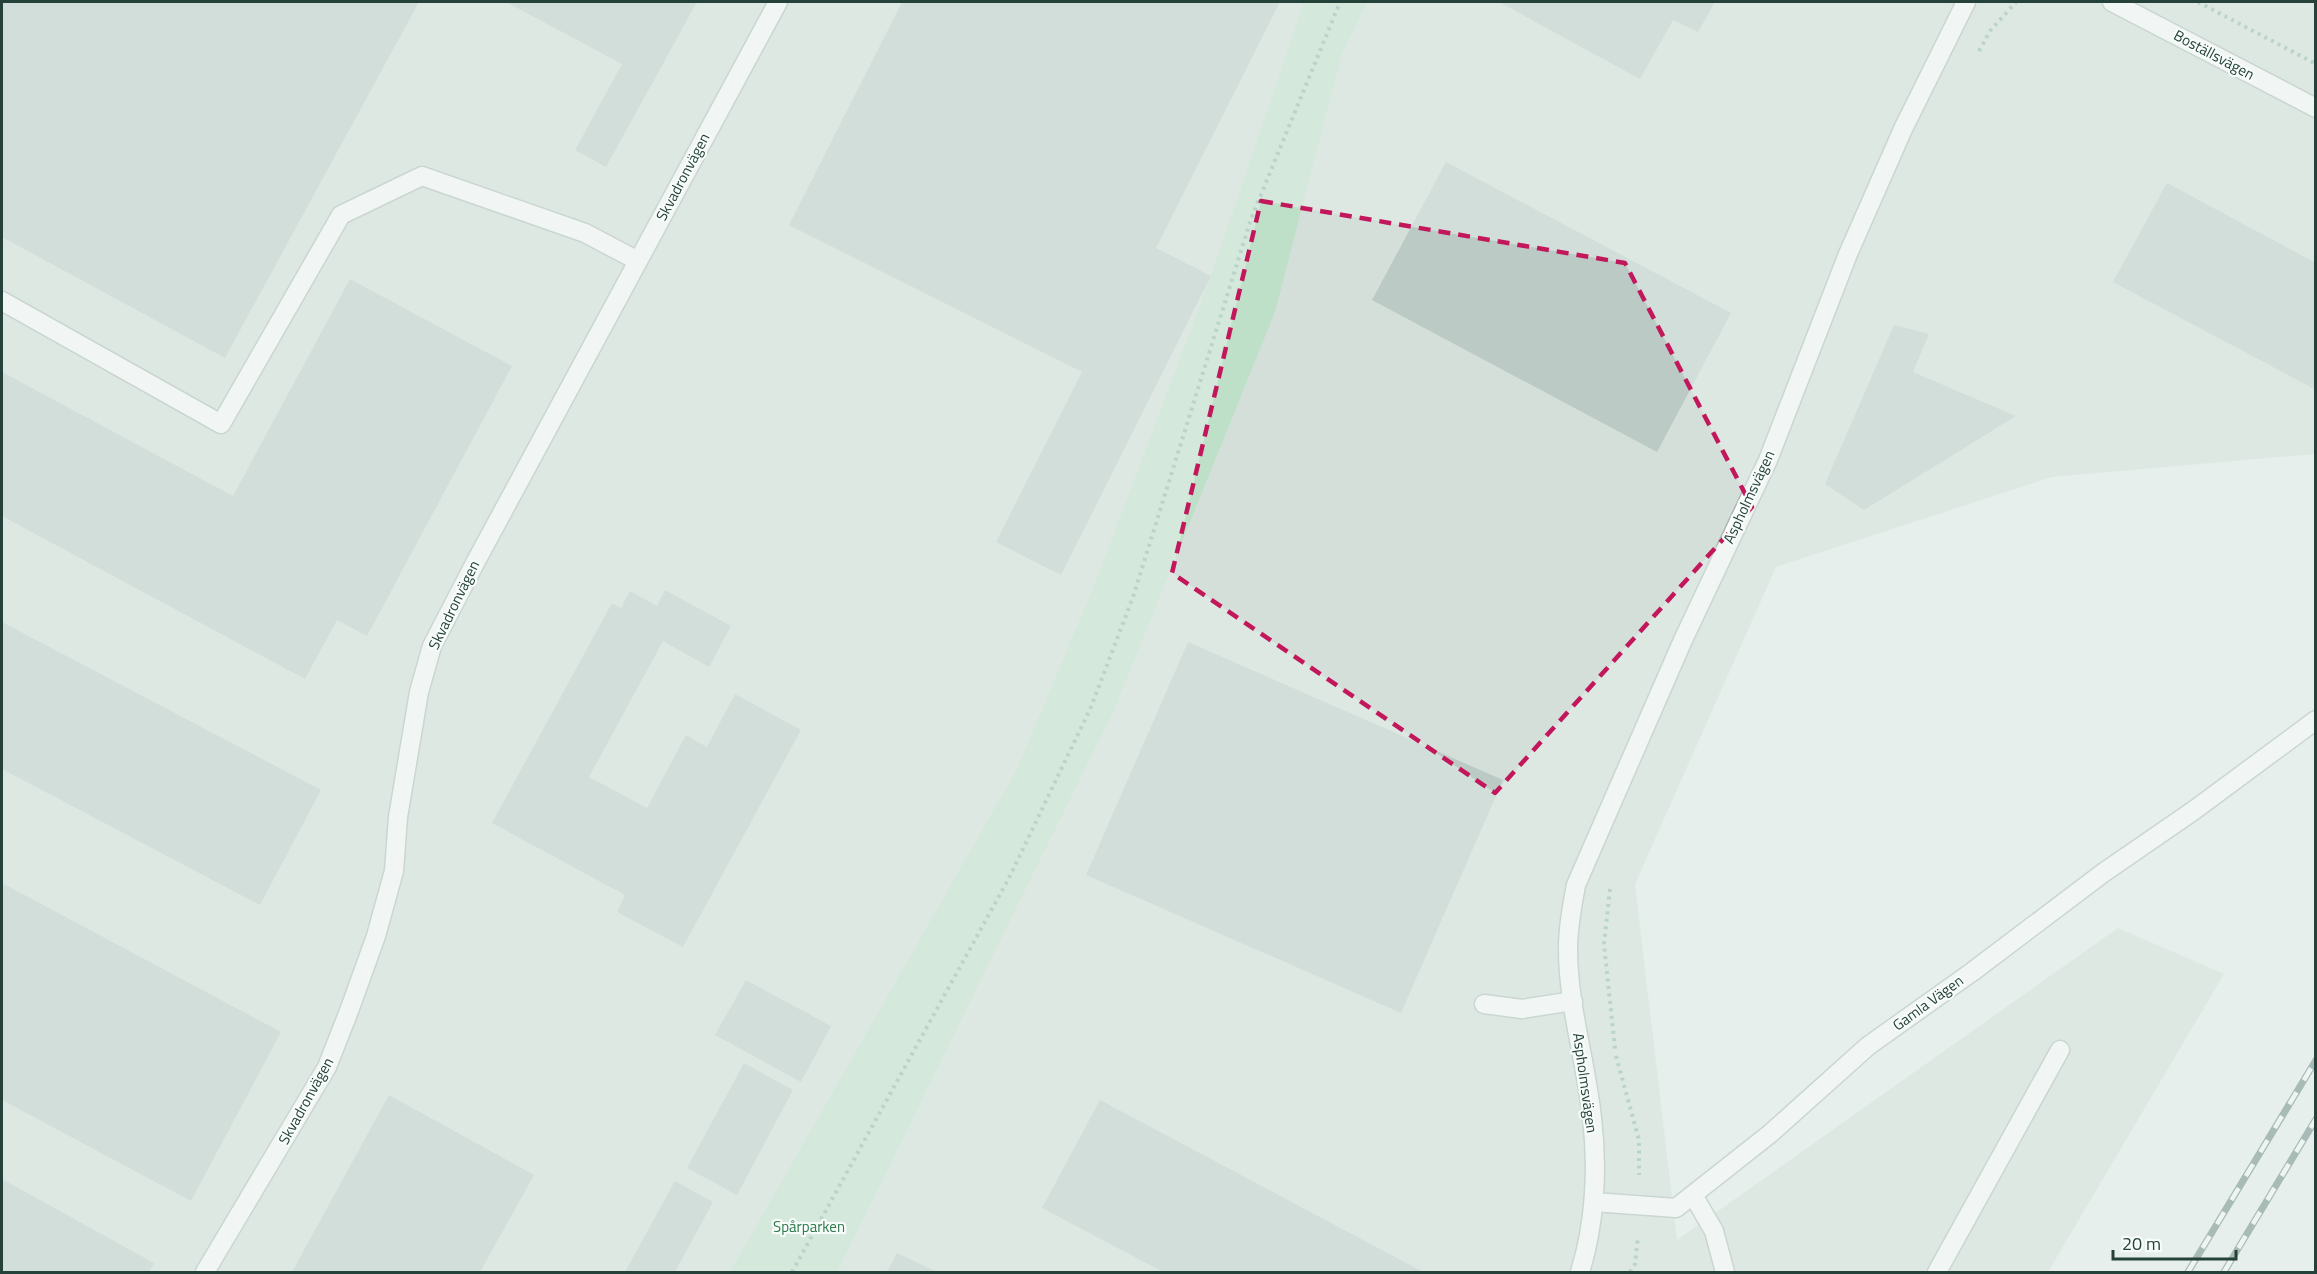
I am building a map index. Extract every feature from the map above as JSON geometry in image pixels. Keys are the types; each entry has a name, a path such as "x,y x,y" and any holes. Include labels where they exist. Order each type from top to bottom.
{"street":[{"name":"Skvadronvägen","path":"205,1272 327,1066 350,1011 376,936 394,871 398,817 407,751 418,692 432,646 778,2"},
{"name":"Aspholmsvägen","path":"1594,1202 1592,1119 1573,1001 1568,950 1570,918 1576,885 1683,640 1768,460 1848,254 1903,129 1966,2"},
{"name":"Boställsvägen","path":"2112,2 2316,108"},
{"path":"2,301 221,423 341,215 422,176 585,233 638,261"},
{"name":"Gamla Vägen","path":"1594,1202 1676,1208 1771,1133 1868,1046 2316,720"},
{"path":"1484,1004 1522,1009 1573,1001"},
{"path":"1937,1272 2060,1050"},
{"path":"1693,1195 1714,1231 1725,1272"},
{"path":"1580,1272 1591,1229 1594,1202"}],"path":[{"path":"792,1272 1009,878 1091,707 1133,597 1251,219 1340,2"},
{"path":"2198,2 2316,64"}],"highlighted area":[{"path":"1261,201 1625,263 1752,507 1495,793 1172,573"}],"shaded area":[{"path":"2,2 2315,2 2315,454 2052,477 1776,567 1635,884 1677,1240 2118,928 2224,974 2048,1272 2,1272"}],"green space":[{"name":"Spårparken","path":"1304,2 1367,2 1342,53 1275,312 1114,710 837,1272 730,1272 1017,769 1096,581 1211,276"}],"building":[{"path":"2,2 419,2 225,358 2,237"},
{"path":"506,2 697,2 606,167 575,150 622,64"},
{"path":"902,2 1280,2 1156,248 1211,276 1061,575 996,542 1082,372 789,225"},
{"path":"1499,2 1715,2 1698,32 1673,20 1640,79"},
{"path":"1446,162 1731,313 1657,452 1372,300"},
{"path":"2167,183 2316,263 2316,390 2113,282"},
{"path":"350,279 512,366 367,636 337,620 305,679 2,516 2,372 233,496"},
{"path":"1894,325 1929,334 1913,372 2016,416 1864,510 1825,484"},
{"path":"665,590 731,626 709,667 663,641 589,777 647,808 686,735 707,747 735,694 801,730 683,947 617,912 625,895 492,823 612,603 621,608 630,591 657,606"},
{"path":"2,622 321,790 260,905 2,769"},
{"path":"1188,642 1503,780 1401,1013 1086,875"},
{"path":"2,883 281,1032 191,1201 2,1100"},
{"path":"746,980 831,1026 801,1082 715,1035"},
{"path":"744,1063 793,1090 737,1195 687,1168"},
{"path":"389,1095 534,1175 480,1272 292,1272"},
{"path":"1100,1100 1423,1272 1163,1272 1042,1208"},
{"path":"2,1179 154,1263 149,1272 2,1272"},
{"path":"675,1181 713,1202 675,1272 625,1272"},
{"path":"897,1253 937,1272 887,1272"}],"railway":[{"path":"2188,1272 2316,1060"},
{"path":"2224,1272 2316,1119"}]}
